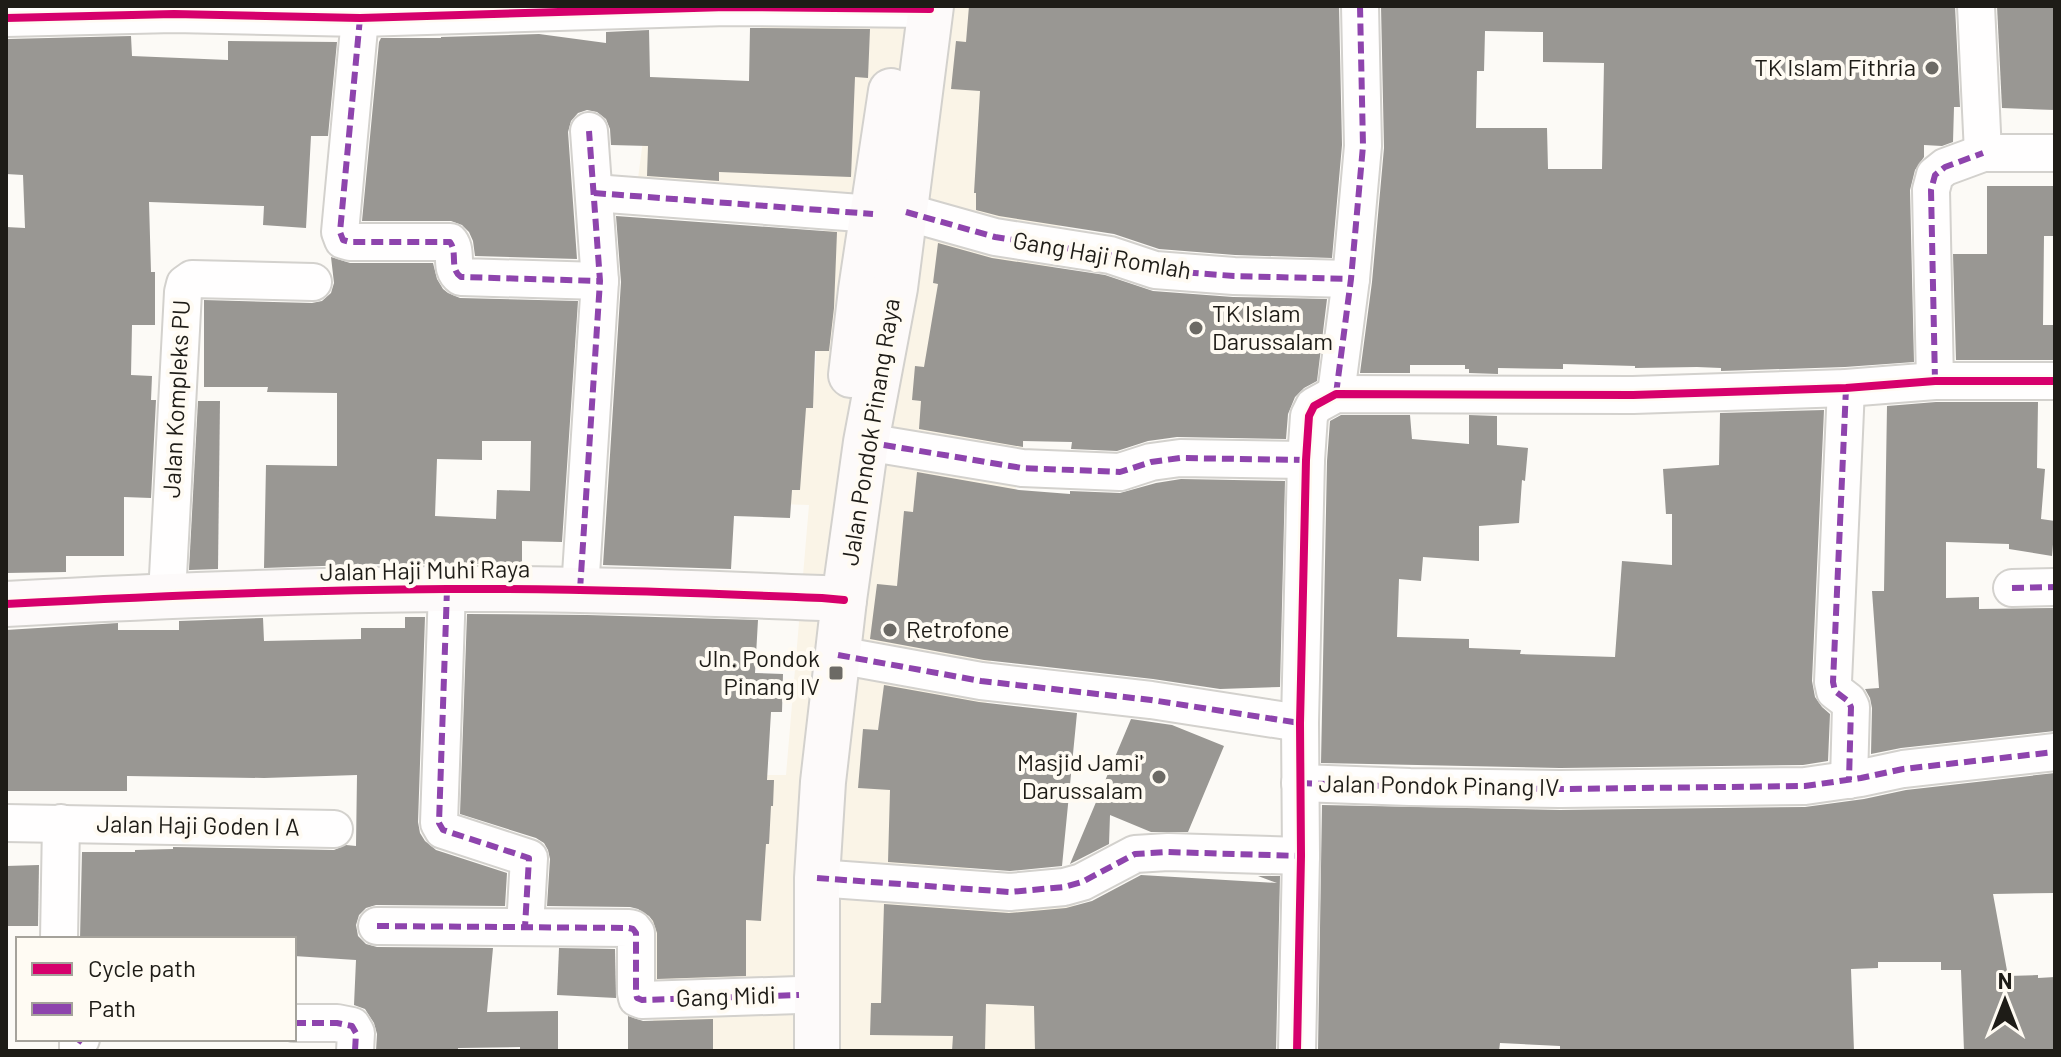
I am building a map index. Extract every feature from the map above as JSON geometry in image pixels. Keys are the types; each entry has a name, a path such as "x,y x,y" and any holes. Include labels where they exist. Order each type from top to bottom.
{"main road":[{"name":"Jalan Pondok Pinang Raya","path":"797,1051 802,857 833,599 917,7"},
{"name":"Jalan Pondok Pinang Raya","path":"817,1051 817,878 823,782 838,655 833,599 866,442 872,328"},
{"name":"Jalan Haji Muhi Raya","path":"6,604 167,595 447,589 580,590 833,599"}],"street":[{"path":"1360,6 1363,146 1351,279 1336,394 1633,395 1846,388 1935,381 2055,381"},
{"path":"1976,6 1983,153"},
{"path":"6,18 174,14 360,18 727,7 917,7"},
{"path":"360,18 340,232 343,240 450,242 454,246 455,268 461,277 600,281"},
{"path":"580,590 600,281 589,131"},
{"path":"1935,381 1931,190 1935,175 1945,167 1983,153 2055,153"},
{"name":"Gang Haji Romlah","path":"594,193 889,213 995,237 1110,255 1155,270 1249,277 1351,279"},
{"name":"Jalan Kompleks PU","path":"167,595 185,284 192,279 313,282"},
{"path":"1846,388 1833,682 1835,691 1851,707 1849,780"},
{"name":"Jalan Pondok Pinang IV","path":"1336,394 1314,406 1309,416 1300,783 1560,789 1805,786 1903,769 2055,752"},
{"path":"866,442 1022,468 1120,472 1151,462 1180,458 1306,460"},
{"path":"2012,588 2055,587"},
{"path":"377,926 525,927 529,858 443,830 439,823 447,589"},
{"path":"838,655 981,681 1151,700 1300,723"},
{"path":"1297,1051 1300,783"},
{"name":"Jalan Haji Goden I A","path":"6,823 334,829"},
{"name":"Jalan Haji Goden I A","path":"59,937 61,823"},
{"path":"817,878 1010,892 1064,887 1082,882 1135,854 1192,852 1301,856"},
{"name":"Gang Midi","path":"525,927 633,929 636,933 636,993 637,998 642,1000 799,995"},
{"path":"296,1023 352,1026 356,1033 355,1051"}],"shaded area":[{"path":"764,6 1091,6 1080,108 997,599 969,878 1076,876 1071,1012 1251,1051 654,1051 648,775 786,775 809,505 674,501 676,398 814,392 825,203 637,186 648,102 749,99"}],"building":[{"path":"969,6 1339,6 1342,145 1332,258 1159,249 1114,234 976,210 974,193 980,91 951,89 956,41 966,42"},
{"path":"1381,6 1955,6 1960,107 1954,107 1953,142 1942,146 1924,145 1924,157 1915,170 1910,190 1914,362 1721,371 1721,368 1563,364 1563,369 1498,368 1498,374 1469,373 1465,365 1410,365 1410,373 1360,373 1384,148","holes":["1485,31 1543,32 1543,62 1604,63 1602,169 1548,169 1547,128 1476,128 1477,71 1484,71"]},
{"path":"1997,6 2055,6 2055,110 2002,108"},
{"path":"750,28 870,29 868,78 855,77 851,177 719,172 719,181 647,176 648,146 611,145 606,119 597,112 587,110 578,113 571,121 568,132 577,259 475,256 469,232 451,221 362,221 381,38 539,34 606,43 606,32 649,30 650,77 749,81"},
{"path":"131,36 132,56 228,60 228,41 337,42 328,136 311,136 306,228 263,225 264,206 149,202 151,272 155,272 155,325 132,325 131,375 152,376 151,400 156,400 151,498 124,497 124,556 66,556 66,572 6,573 6,227 25,228 23,175 6,174 7,39"},
{"path":"1987,186 2055,186 2055,236 2044,236 2043,325 2055,325 2055,360 1956,360 1953,254 1987,254"},
{"path":"616,216 837,232 829,351 815,351 813,408 806,408 800,490 792,490 790,518 734,516 731,569 603,565 621,282"},
{"path":"938,243 992,258 1105,275 1153,291 1327,299 1317,381 1295,397 1288,414 1286,439 1177,437 1148,441 1117,451 1071,449 1072,442 1023,441 1023,447 919,429 921,401 912,400 915,366 924,367 938,284 933,283"},
{"path":"331,257 350,263 433,263 443,289 460,298 578,301 562,542 522,541 522,564 264,568 266,465 337,466 337,393 267,392 268,387 204,387 204,300 312,303 322,301 331,293 334,283","holes":["482,441 531,441 530,491 497,490 496,519 435,516 437,459 482,460"]},
{"path":"198,401 220,401 218,569 189,570"},
{"path":"1936,402 2038,402 2037,468 2045,469 2041,519 2055,521 2052,556 2009,549 2009,544 1946,542 1946,598 1979,597 1979,609 2055,608 2055,731 1871,754 1872,708 1865,689 1879,688 1872,591 1884,591 1887,406"},
{"path":"1824,410 1812,681 1815,697 1830,714 1828,761 1803,765 1560,768 1321,763 1330,421 1341,415 1410,415 1412,439 1469,444 1469,415 1497,416 1497,445 1528,448 1519,523 1479,526 1479,561 1423,557 1421,581 1399,579 1397,637 1469,639 1469,648 1521,650 1520,654 1615,657 1622,561 1672,565 1672,514 1666,514 1663,469 1719,465 1720,413"},
{"path":"917,472 1019,490 1070,494 1070,491 1120,493 1181,479 1285,481 1280,687 1220,689 984,660 870,639 877,584 897,586 904,511 913,512"},
{"path":"467,614 758,620 755,673 783,674 782,712 771,712 767,780 774,780 773,806 769,844 766,844 761,921 746,920 746,976 657,979 657,933 649,916 630,907 547,906 550,859 544,843 460,814"},
{"path":"405,617 425,617 420,833 436,850 507,873 505,906 376,905 366,908 359,915 356,925 358,936 366,944 377,947 493,948 487,1012 558,1011 558,1051 520,1051 520,1047 376,1051 374,1023 365,1009 354,1005 356,960 296,956 296,937 80,937 82,852 135,852 173,847 334,850 346,845 356,846 357,775 264,778 127,776 127,791 6,791 6,630 118,623 118,630 179,630 179,621 263,618 264,641 361,639 361,628 405,628"},
{"path":"884,685 979,702 1077,713 1062,866 1010,871 888,862 890,790 858,788 863,729 878,730"},
{"name":"Masjid Jami' Darussalam","path":"1131,719 1172,725 1224,746 1188,832 1151,832 1110,815 1109,844 1070,864"},
{"path":"2055,773 2055,893 1993,894 2008,976 2055,977 2055,1051 1964,1051 1961,970 1941,970 1941,962 1878,962 1878,968 1851,969 1854,1051 1560,1051 1560,1046 1500,1043 1499,1051 1318,1051 1322,805 1560,810 1805,807 1906,790"},
{"path":"39,865 38,926 6,926 6,866"},
{"path":"1141,875 1277,883 1258,876 1280,876 1276,1051 1035,1051 1034,1006 986,1004 985,1051 952,1051 953,1036 870,1035 871,1003 881,1003 884,904 1009,913 1066,908 1092,901"},
{"path":"559,948 615,949 616,998 557,995"},
{"path":"628,1016 643,1021 713,1019 713,1051 628,1051"}],"marked path":[{"path":"1336,394 1351,279 1363,146 1360,6"},
{"path":"360,18 340,232 343,240 450,242 455,270 461,277 600,281"},
{"path":"580,590 600,281 589,131"},
{"path":"1935,381 1931,190 1935,175 1945,167 1983,153"},
{"path":"594,193 873,214"},
{"path":"906,212 995,237 1110,255 1155,270 1351,279"},
{"path":"1846,388 1833,682 1835,691 1851,707 1849,780"},
{"path":"866,442 1022,468 1120,472 1151,462 1180,458 1306,460"},
{"path":"2012,588 2055,587"},
{"path":"447,589 439,823 443,830 529,858 525,927"},
{"path":"838,655 981,681 1151,700 1300,723"},
{"path":"1300,783 1560,789 1805,786 1903,769 2055,752"},
{"path":"817,878 1010,892 1064,887 1082,882 1135,854 1301,856"},
{"path":"377,926 629,928 636,933 636,993 637,998 642,1000 799,995"},
{"path":"296,1023 352,1026 356,1033 355,1051"}],"cycle path":[{"path":"6,18 174,14 360,18 727,7 930,9"},
{"path":"1297,1051 1306,460 1309,416 1314,406 1336,394 1633,395 1846,388 1935,381 2055,381"},
{"path":"6,604 226,594 447,589 634,591 844,600"}],"place":[{"name":"TK Islam Fithria","path":"1932,68"},
{"name":"TK Islam Darussalam","path":"1196,328"},
{"name":"Retrofone","path":"890,630"},
{"name":"Jln. Pondok Pinang IV","path":"836,673"},
{"name":"Masjid Jami' Darussalam","path":"1159,777"}]}
